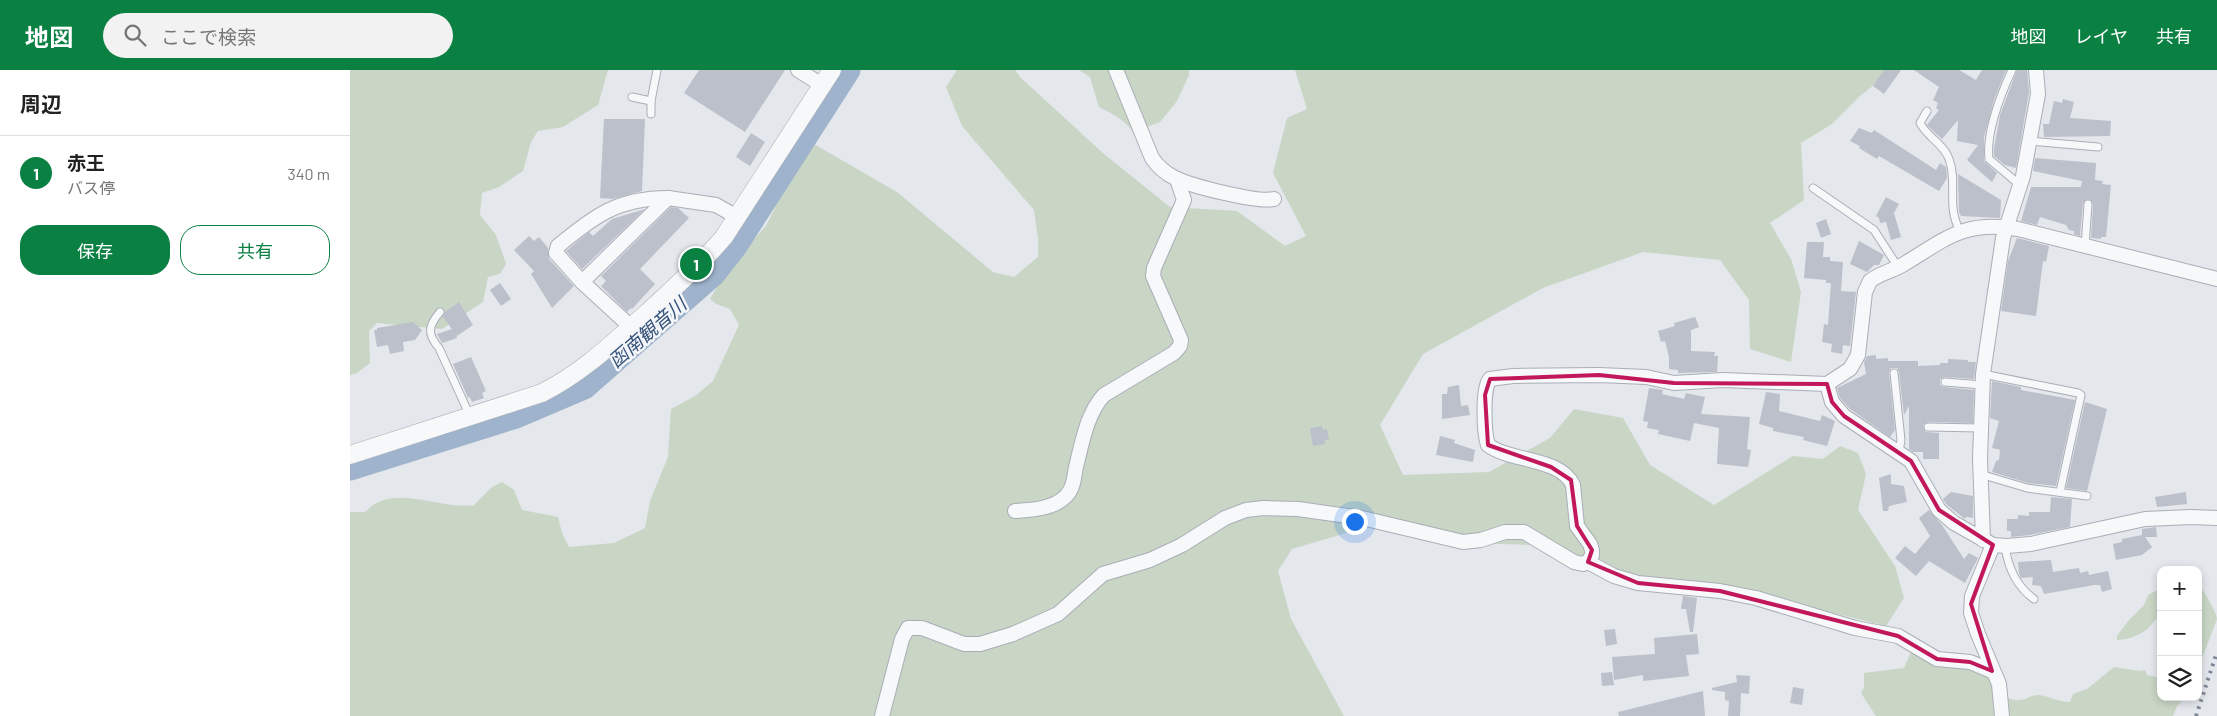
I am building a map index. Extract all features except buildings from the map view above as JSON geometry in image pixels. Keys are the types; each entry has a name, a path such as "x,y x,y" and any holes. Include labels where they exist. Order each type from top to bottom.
{"street":[{"path":"798,70 822,85"},
{"path":"350,455 542,393 568,380 631,327 707,258 738,217 832,70"},
{"path":"1116,70 1152,158 1159,168 1176,179 1236,196 1267,201 1274,199"},
{"path":"2002,716 2001,693 1973,622 1971,604 1974,590 1994,544 1980,474 1980,428 1983,379 2003,238 2020,185 2030,141 2038,94 2036,70"},
{"path":"1015,511 1052,505 1065,497 1072,488 1082,444 1098,402 1104,395 1174,353 1180,346 1181,340 1153,276 1154,268 1178,218 1184,200 1176,179"},
{"path":"631,327 582,282 559,257 556,253 558,246 588,221 628,202 668,198 716,205 738,217"},
{"path":"582,282 668,198"},
{"path":"882,716 902,639 908,628 922,628 960,642 972,644 1012,634 1058,614 1103,574 1150,560 1182,545 1225,518 1246,510 1280,508 1319,511 1387,523 1463,542 1481,540 1505,532 1524,532 1574,562 1583,564 1588,562 1592,555 1592,550 1577,526 1571,480 1562,472 1551,467 1500,451 1488,445 1485,394 1486,384 1490,379 1513,376 1599,375 1638,377 1674,383 1723,380 1827,384 1850,369 1858,355 1867,286 1875,277 1898,267 1948,236 1960,231 1986,226 2007,227 2217,279"},
{"path":"1827,384 1832,402 1844,416 1908,458 1916,467 1938,510 1954,523 1994,544 2047,541 2135,520 2191,517 2217,518"},
{"path":"1588,562 1602,571 1632,581 1720,591 1756,598 1855,628 1898,636 1937,659 1970,662 1992,671"}],"lane":[{"path":"651,114 651,101 657,70"},
{"path":"2012,70 2004,88 1990,138 1989,159 2020,185"},
{"path":"632,97 651,101"},
{"path":"1927,111 1920,123 1945,151 1949,160 1952,180 1951,205 1960,231"},
{"path":"2030,141 2098,147"},
{"path":"1813,188 1874,230 1898,267"},
{"path":"2085,246 2088,204"},
{"path":"440,312 431,328 431,339 439,348 470,416"},
{"path":"1894,373 1901,440 1899,452"},
{"path":"1945,382 1983,379 2081,395 2060,492"},
{"path":"1928,427 1980,428"},
{"path":"1980,474 2027,488 2087,496"},
{"path":"1994,544 2020,587 2034,599"}],"highlighted area":[{"path":"1599,375 1674,383 1827,384 1832,402 1844,416 1911,461 1939,510 1993,545 1971,604 1992,671 1970,662 1937,659 1898,636 1720,591 1638,583 1588,562 1592,550 1577,526 1571,480 1551,467 1488,445 1485,395 1490,379"}],"green space":[{"path":"350,70 608,70 598,105 563,127 538,131 531,142 523,171 499,187 482,193 480,215 496,235 506,264 500,274 488,277 483,302 442,329 377,323 369,331 370,363 357,373 350,375"},
{"path":"957,70 1015,70 1021,78 1104,154 1170,207 1237,211 1285,246 1306,236 1273,173 1287,118 1307,109 1295,70 1893,70 1860,96 1832,124 1801,143 1804,200 1770,223 1791,259 1801,292 1791,362 1750,349 1749,300 1720,260 1643,252 1543,288 1423,354 1380,425 1403,475 1489,472 1550,438 1574,409 1623,418 1650,465 1714,505 1793,456 1823,459 1840,446 1858,453 1866,474 1858,510 1895,566 1904,598 1886,626 1728,587 1640,576 1536,545 1434,542 1390,528 1366,527 1292,549 1278,571 1291,619 1344,716 350,716 350,512 365,512 383,500 393,498 473,506 492,487 502,482 514,490 522,510 558,517 562,533 569,547 614,543 645,528 650,501 668,457 671,409 695,396 713,381 739,325 730,309 716,304 710,299 729,267 766,226 791,174 812,143 897,192 993,272 1014,277 1038,257 1038,238 1034,210 962,126 946,87"},
{"path":"1079,70 1189,70 1189,75 1177,101 1160,122 1133,132 1122,120 1099,107 1090,77"},
{"path":"2157,590 2157,619 2142,633 2117,640 2117,636 2129,620 2144,605 2148,595"},
{"path":"2202,590 2217,619 2202,658"},
{"path":"1915,650 1963,667 1987,672 2000,691 2014,700 2022,700 2038,695 2070,702 2073,694 2087,689 2114,667 2139,671 2145,670 2147,675 2157,677 2157,701 2182,701 2177,706 2173,716 1876,716 1861,693 1864,688 1864,673 1904,668 1910,654"}],"waterway":[{"name":"函南観音川","path":"350,468 516,416 584,387 713,274 735,246 848,70"}],"railway":[{"path":"2196,716 2217,652"}],"place":[{"name":"赤王","path":"696,264"}]}
